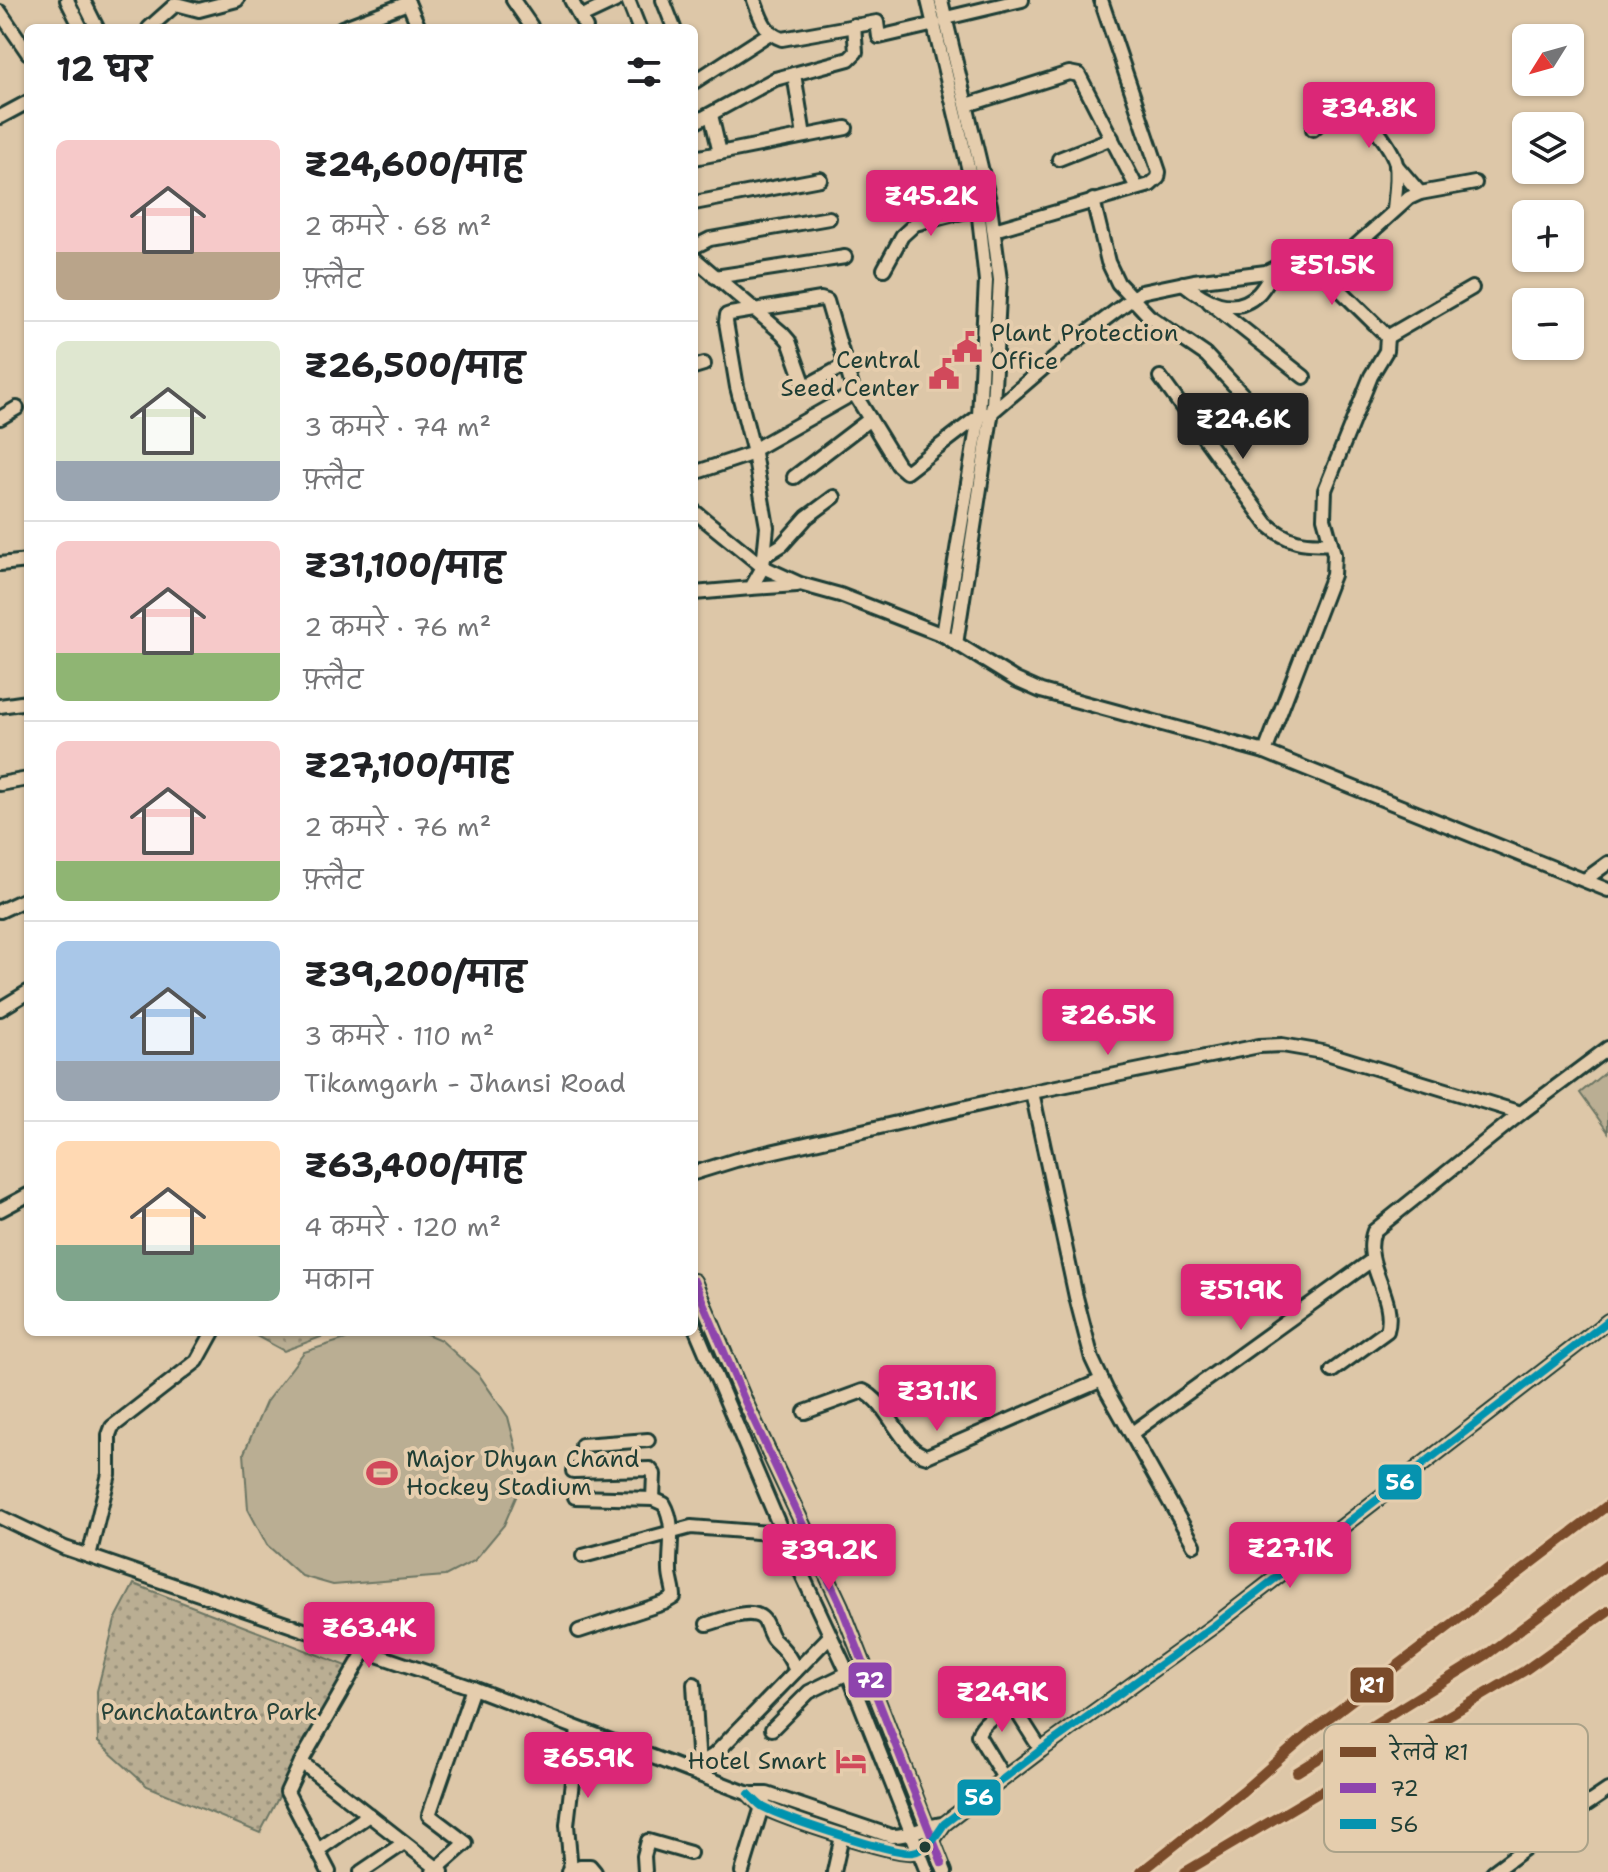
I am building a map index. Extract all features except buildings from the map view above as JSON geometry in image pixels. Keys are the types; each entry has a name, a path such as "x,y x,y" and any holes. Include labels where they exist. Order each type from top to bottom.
{"street":[{"path":"67,0 79,24"},
{"path":"83,0 95,24"},
{"path":"154,24 176,4 199,10 237,0"},
{"path":"513,0 530,24"},
{"path":"571,0 583,22 617,0"},
{"path":"628,0 637,24"},
{"path":"663,0 672,24"},
{"path":"754,0 770,33 782,39 877,22 879,37 1022,0"},
{"path":"928,0 940,21 967,105 994,230 1000,280 996,375 985,414 943,635"},
{"path":"940,21 941,0"},
{"path":"994,230 1155,181 1159,172 1101,0"},
{"path":"355,24 407,1 417,24"},
{"path":"0,12 24,47"},
{"path":"698,121 761,86 854,56 854,25"},
{"path":"698,79 770,33"},
{"path":"945,40 960,139 978,208 986,281 985,414 956,644"},
{"path":"967,105 1074,73 1083,80 1137,188"},
{"path":"794,74 804,136"},
{"path":"0,117 24,104"},
{"path":"1313,129 1331,113 1349,106 1359,111 1387,145 1396,165 1420,193"},
{"path":"711,115 720,153"},
{"path":"698,157 846,128"},
{"path":"960,139 974,136"},
{"path":"1059,159 1112,138"},
{"path":"1394,210 1396,165"},
{"path":"698,202 820,179"},
{"path":"764,562 767,527 754,452 737,387 726,318 730,314 824,299 830,305 854,393 898,465 909,472 1141,292 1266,272 1291,260 1342,255 1394,210 1420,193 1475,183"},
{"path":"1093,200 1111,272 1158,323 1206,355 1255,408"},
{"path":"884,269 902,236 915,224 978,208"},
{"path":"698,245 710,239 829,218"},
{"path":"715,277 845,257"},
{"path":"1265,752 1333,575 1331,543 1324,518 1325,490 1371,376 1386,351 1387,337 1310,260"},
{"path":"698,262 789,341 804,383 810,384 845,365"},
{"path":"1209,302 1224,306 1247,301 1257,295 1276,268"},
{"path":"1183,283 1304,377"},
{"path":"1387,337 1472,288"},
{"path":"1160,377 1267,524 1293,542 1308,545 1331,543"},
{"path":"698,472 754,452 854,393"},
{"path":"0,418 17,408"},
{"path":"794,477 870,419"},
{"path":"751,588 764,562 807,517 834,497"},
{"path":"698,514 800,584 840,595 943,635 1016,680 1041,691 1265,752 1608,890"},
{"path":"0,564 24,561"},
{"path":"698,593 800,584"},
{"path":"0,706 24,703"},
{"path":"0,784 24,780"},
{"path":"1586,879 1608,863"},
{"path":"0,911 24,900"},
{"path":"0,1009 24,994"},
{"path":"698,1172 736,1160 1032,1092 1259,1046 1282,1045 1323,1052 1521,1113"},
{"path":"1332,1371 1387,1331 1387,1304 1372,1260 1370,1243 1374,1231 1608,1048"},
{"path":"1032,1092 1092,1359 1194,1545"},
{"path":"0,1210 24,1197"},
{"path":"1132,1433 1372,1260"},
{"path":"698,1290 744,1399 841,1606 945,1872"},
{"path":"0,1517 89,1556 366,1649 578,1729 699,1769 842,1836 906,1853 920,1850 933,1840 944,1824 1215,1625 1608,1321"},
{"path":"698,1334 783,1534 848,1673 927,1872"},
{"path":"89,1556 106,1492 112,1427 197,1361 211,1336"},
{"path":"805,1412 863,1391 874,1398 913,1450 927,1456 1102,1380"},
{"path":"582,1445 648,1440"},
{"path":"608,1443 609,1470"},
{"path":"573,1471 650,1469 654,1474 653,1499"},
{"path":"575,1497 653,1499 667,1507 672,1531 670,1568 674,1597 579,1631"},
{"path":"583,1556 672,1531 705,1527 783,1534"},
{"path":"707,1624 745,1614 757,1615 765,1622 772,1637 785,1648 796,1670"},
{"path":"699,1769 829,1637"},
{"path":"329,1872 287,1792 366,1649"},
{"path":"772,1729 809,1692 848,1673"},
{"path":"694,1684 699,1769"},
{"path":"301,1762 437,1871 466,1843 429,1815 473,1688"},
{"path":"1004,1778 978,1735 982,1726 1004,1709 1017,1712 1041,1750"},
{"path":"578,1729 567,1825 570,1871 580,1866 590,1866 595,1872"},
{"path":"1588,1803 1608,1790"},
{"path":"764,1800 900,1837 927,1825 944,1824"},
{"path":"742,1872 764,1800"},
{"path":"318,1850 369,1815"},
{"path":"834,1872 842,1836"},
{"path":"645,1872 644,1856 648,1841 690,1853"},
{"path":"361,1872 404,1843"},
{"path":"1493,1872 1520,1852"}],"green space":[{"path":"1608,1070 1608,1132 1580,1093"},
{"path":"256,1336 323,1336 284,1351"},
{"name":"Major Dhyan Chand Hockey Stadium","path":"432,1336 441,1340 479,1375 508,1417 518,1456 519,1490 504,1525 474,1561 445,1576 333,1585 302,1576 267,1545 248,1509 244,1453 266,1402 304,1352 352,1337"},
{"name":"Panchatantra Park","path":"134,1584 347,1666 260,1833 147,1786 98,1742 97,1691 115,1620"}],"railway":[{"path":"1309,1733 1608,1505"},
{"path":"1435,1724 1524,1671 1608,1611"},
{"path":"1185,1872 1324,1790"}],"rail line":[{"name":"R1","path":"1141,1872 1243,1791 1309,1733 1608,1505"},
{"name":"R1","path":"1375,1724 1486,1655 1608,1564"},
{"name":"R1","path":"1435,1724 1524,1671 1608,1611"},
{"name":"R1","path":"1297,1772 1324,1755"},
{"name":"R1","path":"1185,1872 1324,1790"}],"transit line":[{"name":"72","path":"698,1290 744,1399 841,1606 942,1863"},
{"name":"56","path":"749,1794 763,1807 839,1835 902,1852 923,1848 944,1824 1215,1625 1608,1321"}],"place":[{"name":"Plant Protection Office","path":"967,347"},
{"name":"Central Seed Center","path":"944,374"},
{"name":"Major Dhyan Chand Hockey Stadium","path":"382,1473"},
{"name":"Hotel Smart","path":"851,1761"}]}
